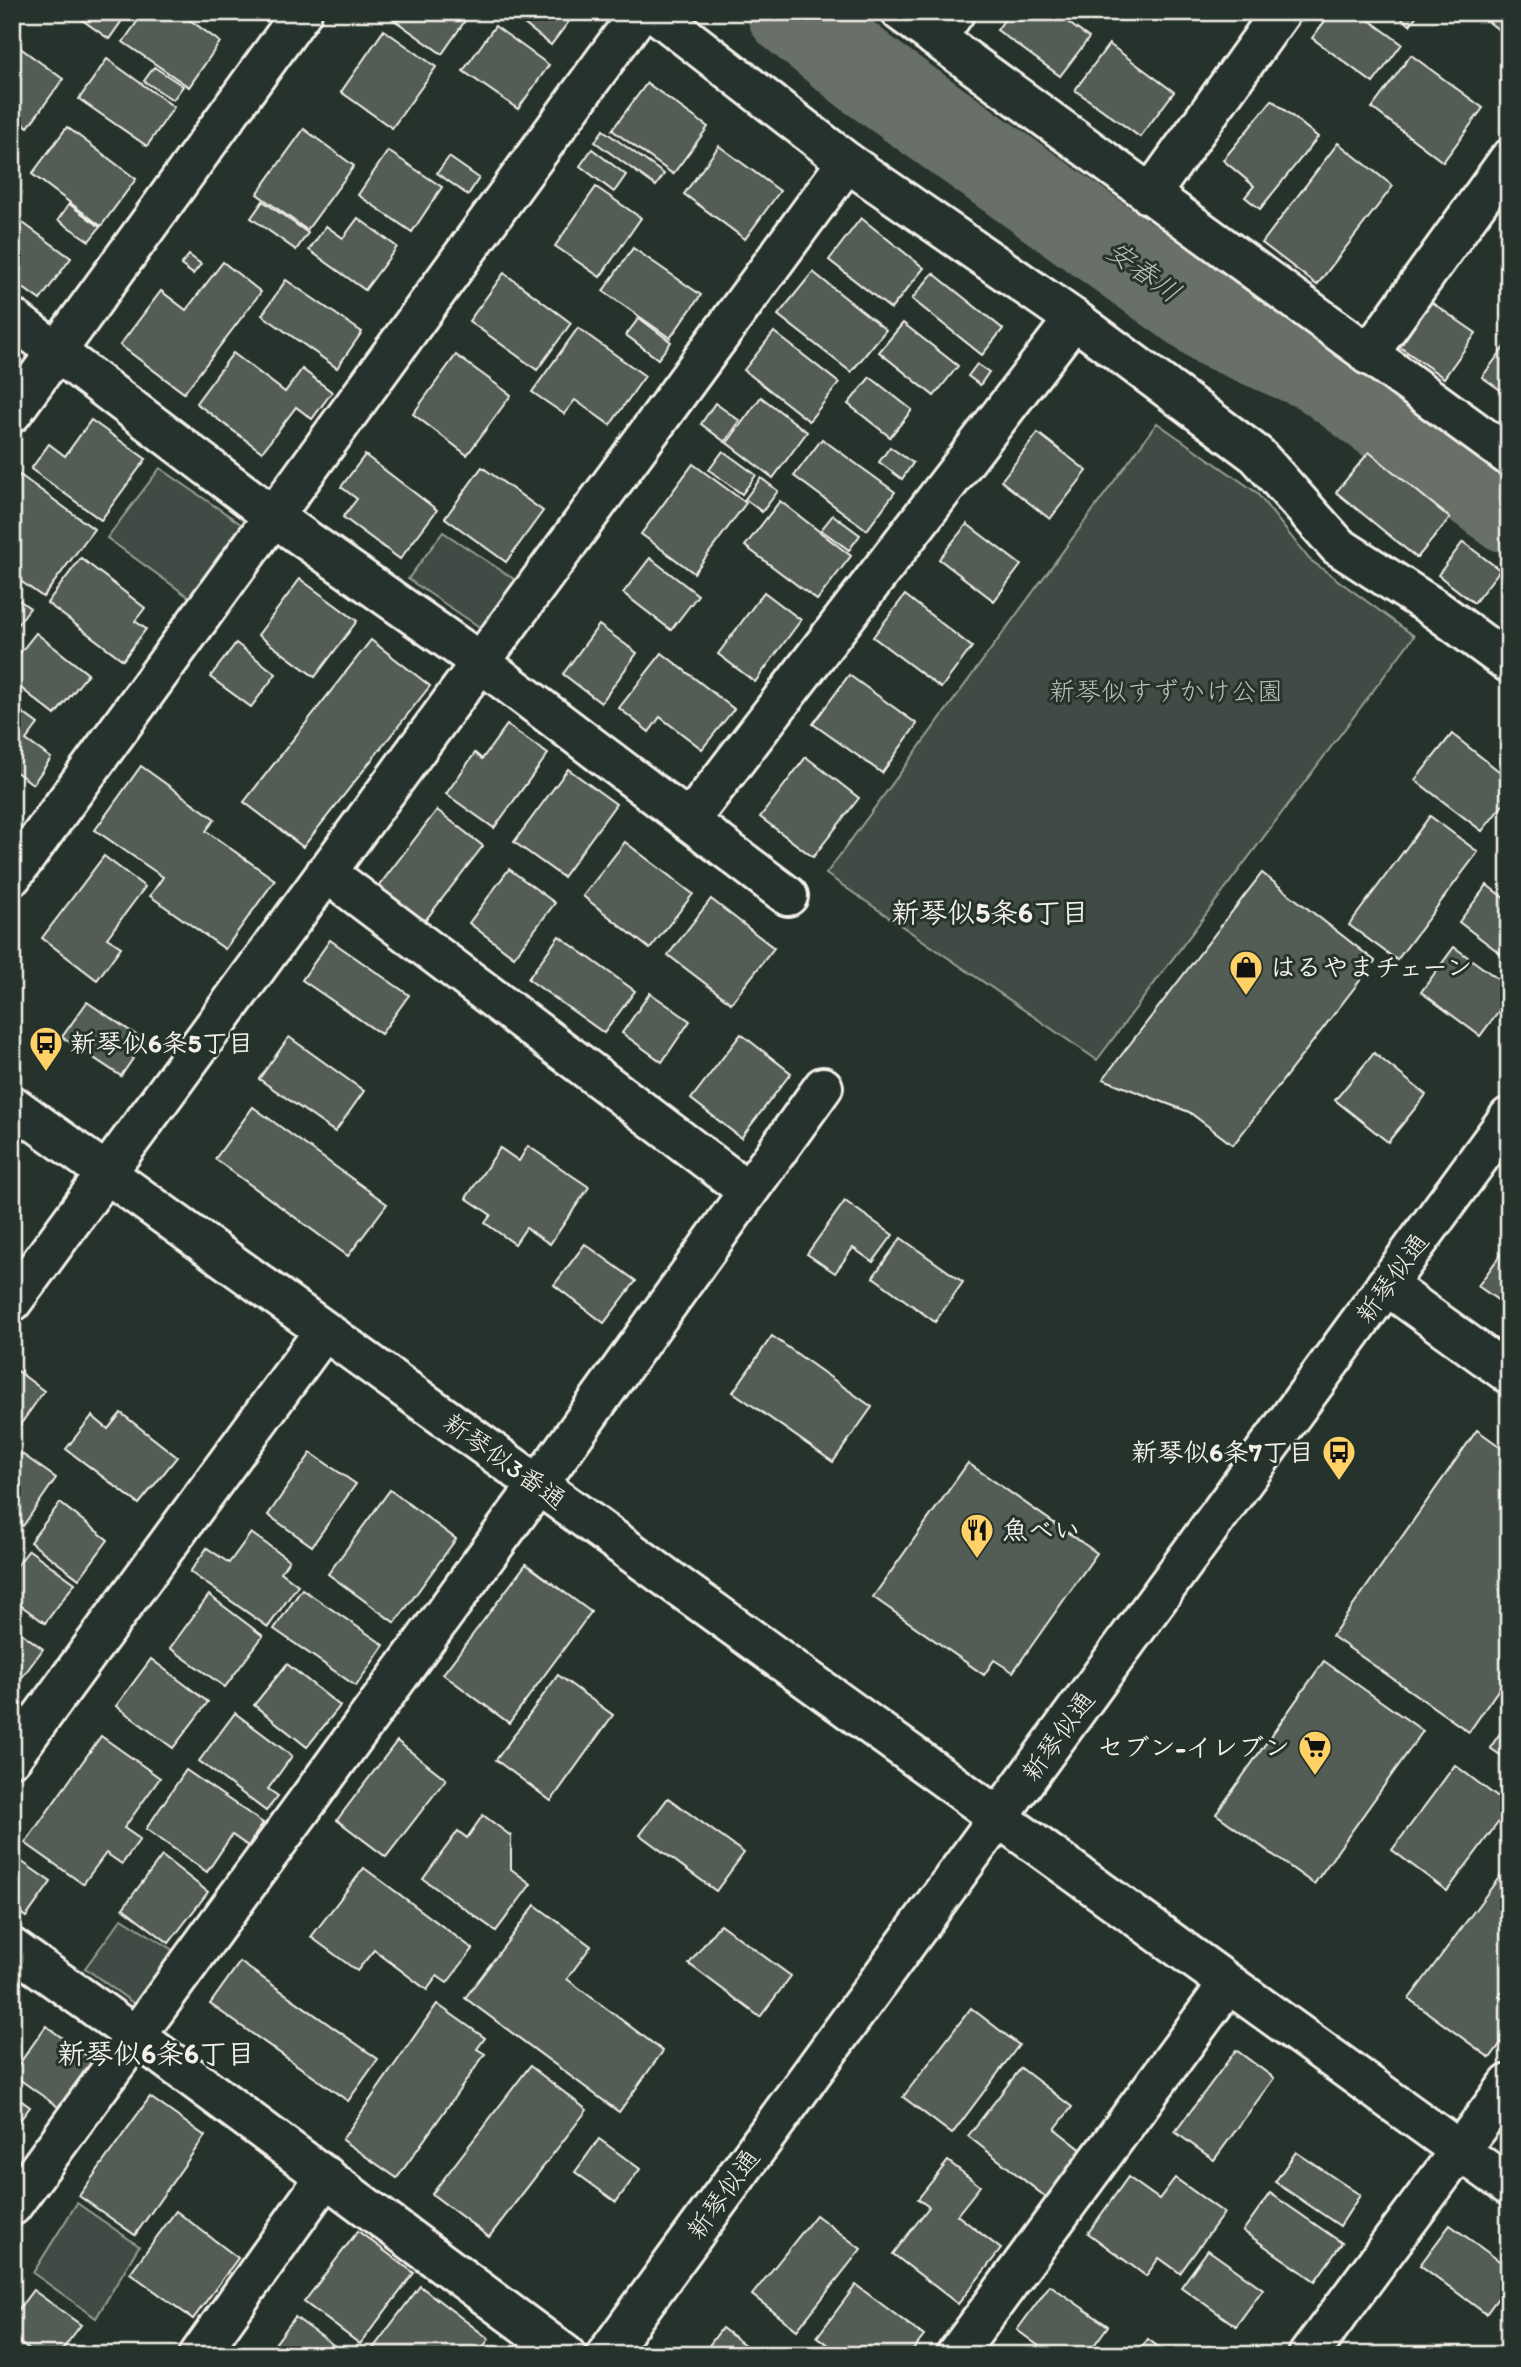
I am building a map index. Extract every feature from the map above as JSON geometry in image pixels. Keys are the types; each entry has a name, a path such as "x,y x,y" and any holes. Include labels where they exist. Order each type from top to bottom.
{"street":[{"path":"12,413 302,12"},
{"path":"12,876 640,12"},
{"path":"654,12 847,162 1074,318 1257,455 1338,546 1437,610 1509,663"},
{"path":"901,12 946,25 1150,195 1509,456"},
{"path":"1150,195 1281,12"},
{"path":"1368,355 1509,159"},
{"path":"12,1303 847,162"},
{"path":"12,318 274,517 480,662 788,896"},
{"path":"689,821 1074,318"},
{"path":"326,872 748,1191"},
{"path":"12,2206 538,1485 823,1087"},
{"name":"新琴似3番通","path":"12,1105 1509,2186"},
{"name":"新琴似通","path":"606,2355 1509,1117"},
{"path":"1386,1286 1509,1374"},
{"path":"12,1757 324,1331"},
{"path":"12,1948 137,2037 566,2355"},
{"path":"957,2355 1228,1984"},
{"path":"1308,2355 1509,2084"},
{"path":"199,2355 326,2176"}],"green space":[{"name":"新琴似すずかけ公園","path":"1157,423 1256,492 1309,559 1414,636 1097,1060 826,874"},
{"path":"160,468 248,529 193,600 107,538"},
{"path":"443,532 520,583 484,630 408,579"},
{"path":"122,1918 179,1954 140,2008 85,1968"},
{"path":"77,2203 139,2246 96,2318 33,2273"}],"building":[{"path":"71,12 128,12 109,39"},
{"path":"144,12 179,12 220,42 189,87 123,42"},
{"path":"383,12 465,12 469,15 442,54"},
{"path":"509,12 576,12 551,45"},
{"path":"1010,12 1054,12 1089,38 1060,76 997,30"},
{"path":"1332,12 1358,12 1402,44 1373,83 1312,38"},
{"path":"1394,12 1419,12 1410,25"},
{"path":"1476,12 1509,12 1509,38"},
{"path":"495,26 549,65 518,109 463,71"},
{"path":"384,30 436,67 392,128 341,92"},
{"path":"12,42 63,79 28,127 12,115"},
{"path":"1109,44 1174,92 1140,137 1075,90"},
{"path":"1411,55 1483,108 1443,162 1372,108"},
{"path":"107,59 174,107 147,146 79,99"},
{"path":"154,67 183,86 173,100 144,81"},
{"path":"647,83 708,127 673,174 612,130"},
{"path":"1272,100 1318,137 1260,209 1245,197 1254,186 1223,160"},
{"path":"67,127 136,179 101,226 32,174"},
{"path":"304,129 354,166 307,230 257,194"},
{"path":"603,130 664,174 656,186 595,142"},
{"path":"1338,143 1393,186 1317,285 1262,243"},
{"path":"719,146 780,191 745,239 684,194"},
{"path":"592,149 626,175 614,192 580,166"},
{"path":"388,151 442,187 412,232 358,195"},
{"path":"449,157 479,178 468,195 437,173"},
{"path":"596,187 641,218 600,277 555,246"},
{"path":"263,201 308,233 296,250 251,218"},
{"path":"69,204 100,227 89,241 58,220"},
{"path":"12,215 71,258 40,300 12,280"},
{"path":"358,218 397,247 365,290 309,250 326,226 343,238"},
{"path":"861,218 924,268 891,309 829,260"},
{"path":"633,248 701,295 670,338 603,291"},
{"path":"189,255 201,264 193,274 181,265"},
{"path":"223,262 261,292 184,393 120,345 161,291 186,310"},
{"path":"813,272 886,330 851,372 778,315"},
{"path":"504,273 571,323 537,370 469,321"},
{"path":"933,273 1003,329 982,355 912,299"},
{"path":"286,280 362,332 337,368 262,315"},
{"path":"1431,302 1476,333 1444,378 1400,347"},
{"path":"639,318 671,342 658,359 626,335"},
{"path":"903,323 958,366 934,396 879,352"},
{"path":"578,328 645,376 610,425 575,400 564,414 532,392"},
{"path":"774,332 839,383 809,421 744,370"},
{"path":"1509,341 1509,396 1482,377"},
{"path":"233,353 285,392 302,369 332,392 312,419 296,407 262,452 196,403"},
{"path":"456,355 511,395 467,455 413,414"},
{"path":"977,364 989,372 980,385 968,376"},
{"path":"870,377 912,410 890,437 848,404"},
{"path":"761,397 807,432 773,478 727,443"},
{"path":"715,403 740,421 725,442 701,424"},
{"path":"91,420 146,459 101,520 31,469 49,444 65,456"},
{"path":"1038,433 1087,471 1050,519 1001,481"},
{"path":"822,439 895,492 867,530 794,476"},
{"path":"890,447 913,463 902,479 879,462"},
{"path":"723,451 756,475 742,494 709,470"},
{"path":"1369,452 1450,518 1417,558 1336,492"},
{"path":"365,455 437,510 400,559 343,517 357,499 341,487"},
{"path":"693,464 746,503 694,573 641,534"},
{"path":"482,467 543,511 506,562 445,518"},
{"path":"20,475 94,529 43,597 12,575 12,485"},
{"path":"761,478 778,491 762,512 745,499"},
{"path":"780,501 851,556 817,600 745,546"},
{"path":"833,515 860,535 849,550 821,530"},
{"path":"967,524 1021,565 994,601 939,559"},
{"path":"1463,542 1500,570 1474,603 1438,575"},
{"path":"81,558 145,608 135,621 146,629 123,660 47,603"},
{"path":"650,558 698,595 671,630 623,593"},
{"path":"300,579 357,621 315,677 258,635"},
{"path":"764,592 801,620 755,682 718,654"},
{"path":"12,595 30,608 12,632"},
{"path":"905,595 972,647 941,688 873,637"},
{"path":"599,625 637,653 601,703 563,674"},
{"path":"36,633 88,674 55,715 12,681 12,663"},
{"path":"371,640 430,686 303,847 244,802"},
{"path":"236,643 276,674 251,707 210,677"},
{"path":"662,653 734,709 702,749 660,717 649,732 619,708"},
{"path":"849,675 917,724 882,773 813,724"},
{"path":"12,705 38,724 26,740 51,758 33,784 12,769"},
{"path":"507,725 548,754 494,828 446,794 475,753 482,759"},
{"path":"1452,734 1509,779 1509,797 1482,831 1415,780"},
{"path":"806,757 859,798 813,857 760,817"},
{"path":"141,766 215,819 206,831 275,880 225,949 150,896 163,877 95,830"},
{"path":"568,769 616,804 563,877 514,842"},
{"path":"437,810 483,846 424,922 378,887"},
{"path":"1430,816 1478,852 1397,960 1349,925"},
{"path":"625,842 693,894 650,949 583,896"},
{"path":"104,856 145,887 107,938 121,947 97,980 42,938"},
{"path":"509,869 555,903 514,957 469,923"},
{"path":"1262,873 1375,961 1233,1145 1189,1112 1103,1079"},
{"path":"1487,885 1509,902 1509,960 1459,922"},
{"path":"711,899 774,948 731,1003 668,955"},
{"path":"559,936 635,991 604,1033 528,979"},
{"path":"330,940 409,995 381,1034 302,980"},
{"path":"1454,947 1509,987 1509,997 1480,1036 1421,992"},
{"path":"650,993 690,1021 662,1062 622,1033"},
{"path":"87,1002 145,1041 121,1076 62,1037"},
{"path":"741,1034 791,1073 741,1138 691,1099"},
{"path":"289,1037 364,1091 335,1132 259,1079"},
{"path":"1374,1053 1426,1095 1388,1142 1335,1100"},
{"path":"253,1107 387,1204 348,1256 215,1159"},
{"path":"528,1146 589,1187 550,1244 526,1228 515,1244 485,1223 491,1215 466,1198 500,1148 519,1161"},
{"path":"845,1201 893,1235 873,1262 853,1248 835,1273 807,1254"},
{"path":"901,1238 963,1282 935,1322 873,1277"},
{"path":"1509,1243 1509,1308 1478,1286"},
{"path":"585,1244 636,1281 604,1323 554,1285"},
{"path":"772,1336 872,1407 833,1462 733,1392"},
{"path":"15,1369 44,1391 20,1425 12,1419 12,1372"},
{"path":"121,1413 177,1457 139,1504 66,1449 92,1416 108,1429"},
{"path":"1477,1430 1509,1453 1509,1683 1505,1680 1469,1732 1332,1636"},
{"path":"12,1447 56,1478 23,1526 12,1519"},
{"path":"311,1453 356,1484 312,1546 268,1515"},
{"path":"968,1463 1097,1553 1013,1672 994,1660 984,1675 873,1597"},
{"path":"390,1490 456,1539 395,1623 328,1574"},
{"path":"60,1503 108,1540 79,1579 30,1542"},
{"path":"251,1533 289,1560 281,1572 298,1585 268,1627 190,1572 207,1548 229,1563"},
{"path":"29,1550 75,1583 45,1623 12,1599 12,1572"},
{"path":"526,1564 591,1612 509,1723 443,1674"},
{"path":"302,1589 384,1645 356,1686 274,1629"},
{"path":"209,1595 263,1636 225,1687 170,1648"},
{"path":"12,1626 43,1649 12,1691"},
{"path":"151,1659 208,1702 173,1748 116,1706"},
{"path":"1324,1661 1423,1731 1314,1884 1216,1814"},
{"path":"287,1664 340,1706 307,1747 254,1705"},
{"path":"558,1675 613,1715 551,1801 496,1760"},
{"path":"235,1713 292,1756 268,1789 278,1796 266,1811 199,1761"},
{"path":"1509,1720 1509,1761 1490,1748"},
{"path":"101,1736 160,1778 124,1828 140,1839 122,1864 106,1853 83,1884 25,1843"},
{"path":"397,1741 446,1779 386,1857 337,1820"},
{"path":"1455,1765 1509,1808 1447,1891 1392,1850"},
{"path":"186,1770 263,1823 248,1846 232,1835 207,1872 146,1829"},
{"path":"668,1798 744,1853 716,1891 640,1835"},
{"path":"483,1815 511,1836 511,1869 531,1884 496,1931 423,1879 458,1831 467,1838"},
{"path":"12,1855 51,1882 26,1917 12,1907"},
{"path":"162,1856 208,1892 169,1943 123,1908"},
{"path":"1509,1864 1509,1983 1499,1996 1509,2003 1509,2032 1490,2058 1409,1999"},
{"path":"364,1868 473,1949 447,1983 437,1976 427,1990 374,1950 357,1971 311,1937"},
{"path":"535,1905 591,1946 567,1979 663,2051 619,2112 465,1998"},
{"path":"720,1924 791,1976 760,2017 689,1964"},
{"path":"240,1962 378,2059 348,2101 210,2004"},
{"path":"437,2004 485,2038 477,2049 485,2054 397,2178 342,2140"},
{"path":"971,2008 1019,2045 952,2134 903,2097"},
{"path":"46,2026 94,2061 58,2107 12,2074"},
{"path":"1236,2050 1274,2078 1214,2160 1175,2132"},
{"path":"530,2066 587,2110 489,2237 432,2194"},
{"path":"1021,2068 1072,2107 1055,2129 1083,2151 1047,2198 968,2136"},
{"path":"12,2094 30,2107 12,2131"},
{"path":"150,2097 205,2136 135,2235 79,2196"},
{"path":"599,2139 640,2169 616,2202 575,2172"},
{"path":"1296,2152 1360,2195 1340,2226 1275,2182"},
{"path":"948,2161 980,2186 957,2215 1001,2249 958,2304 893,2254 929,2207 918,2199"},
{"path":"1128,2177 1159,2199 1175,2178 1224,2213 1180,2273 1159,2258 1146,2276 1088,2233"},
{"path":"1270,2193 1342,2243 1315,2281 1243,2231"},
{"path":"176,2211 238,2258 193,2319 130,2273"},
{"path":"816,2215 861,2249 797,2330 752,2295"},
{"path":"1450,2225 1509,2268 1509,2283 1486,2314 1420,2265"},
{"path":"358,2231 414,2273 360,2344 304,2302"},
{"path":"1208,2250 1263,2289 1236,2326 1181,2287"},
{"path":"856,2285 924,2336 909,2355 842,2355 817,2337"},
{"path":"1050,2285 1108,2326 1087,2355 1051,2355 1017,2330"},
{"path":"420,2286 489,2339 477,2355 368,2355"},
{"path":"33,2290 81,2325 58,2355 36,2355 12,2337 12,2318"},
{"path":"295,2317 347,2355 267,2355"},
{"path":"722,2328 758,2355 702,2355"},
{"path":"1148,2339 1169,2355 1136,2355"}],"waterway":[{"name":"安春川","path":"791,12 869,75 1220,326 1321,370 1509,509"}],"place":[{"name":"はるやまチェーン","path":"1246,997"},
{"name":"新琴似6条5丁目","path":"46,1073"},
{"name":"新琴似6条7丁目","path":"1339,1482"},
{"name":"魚べい","path":"977,1560"},
{"name":"セブン-イレブン","path":"1315,1777"}],"district":[{"name":"新琴似5条6丁目","path":"990,912"},
{"name":"新琴似6条6丁目","path":"156,2053"}]}
